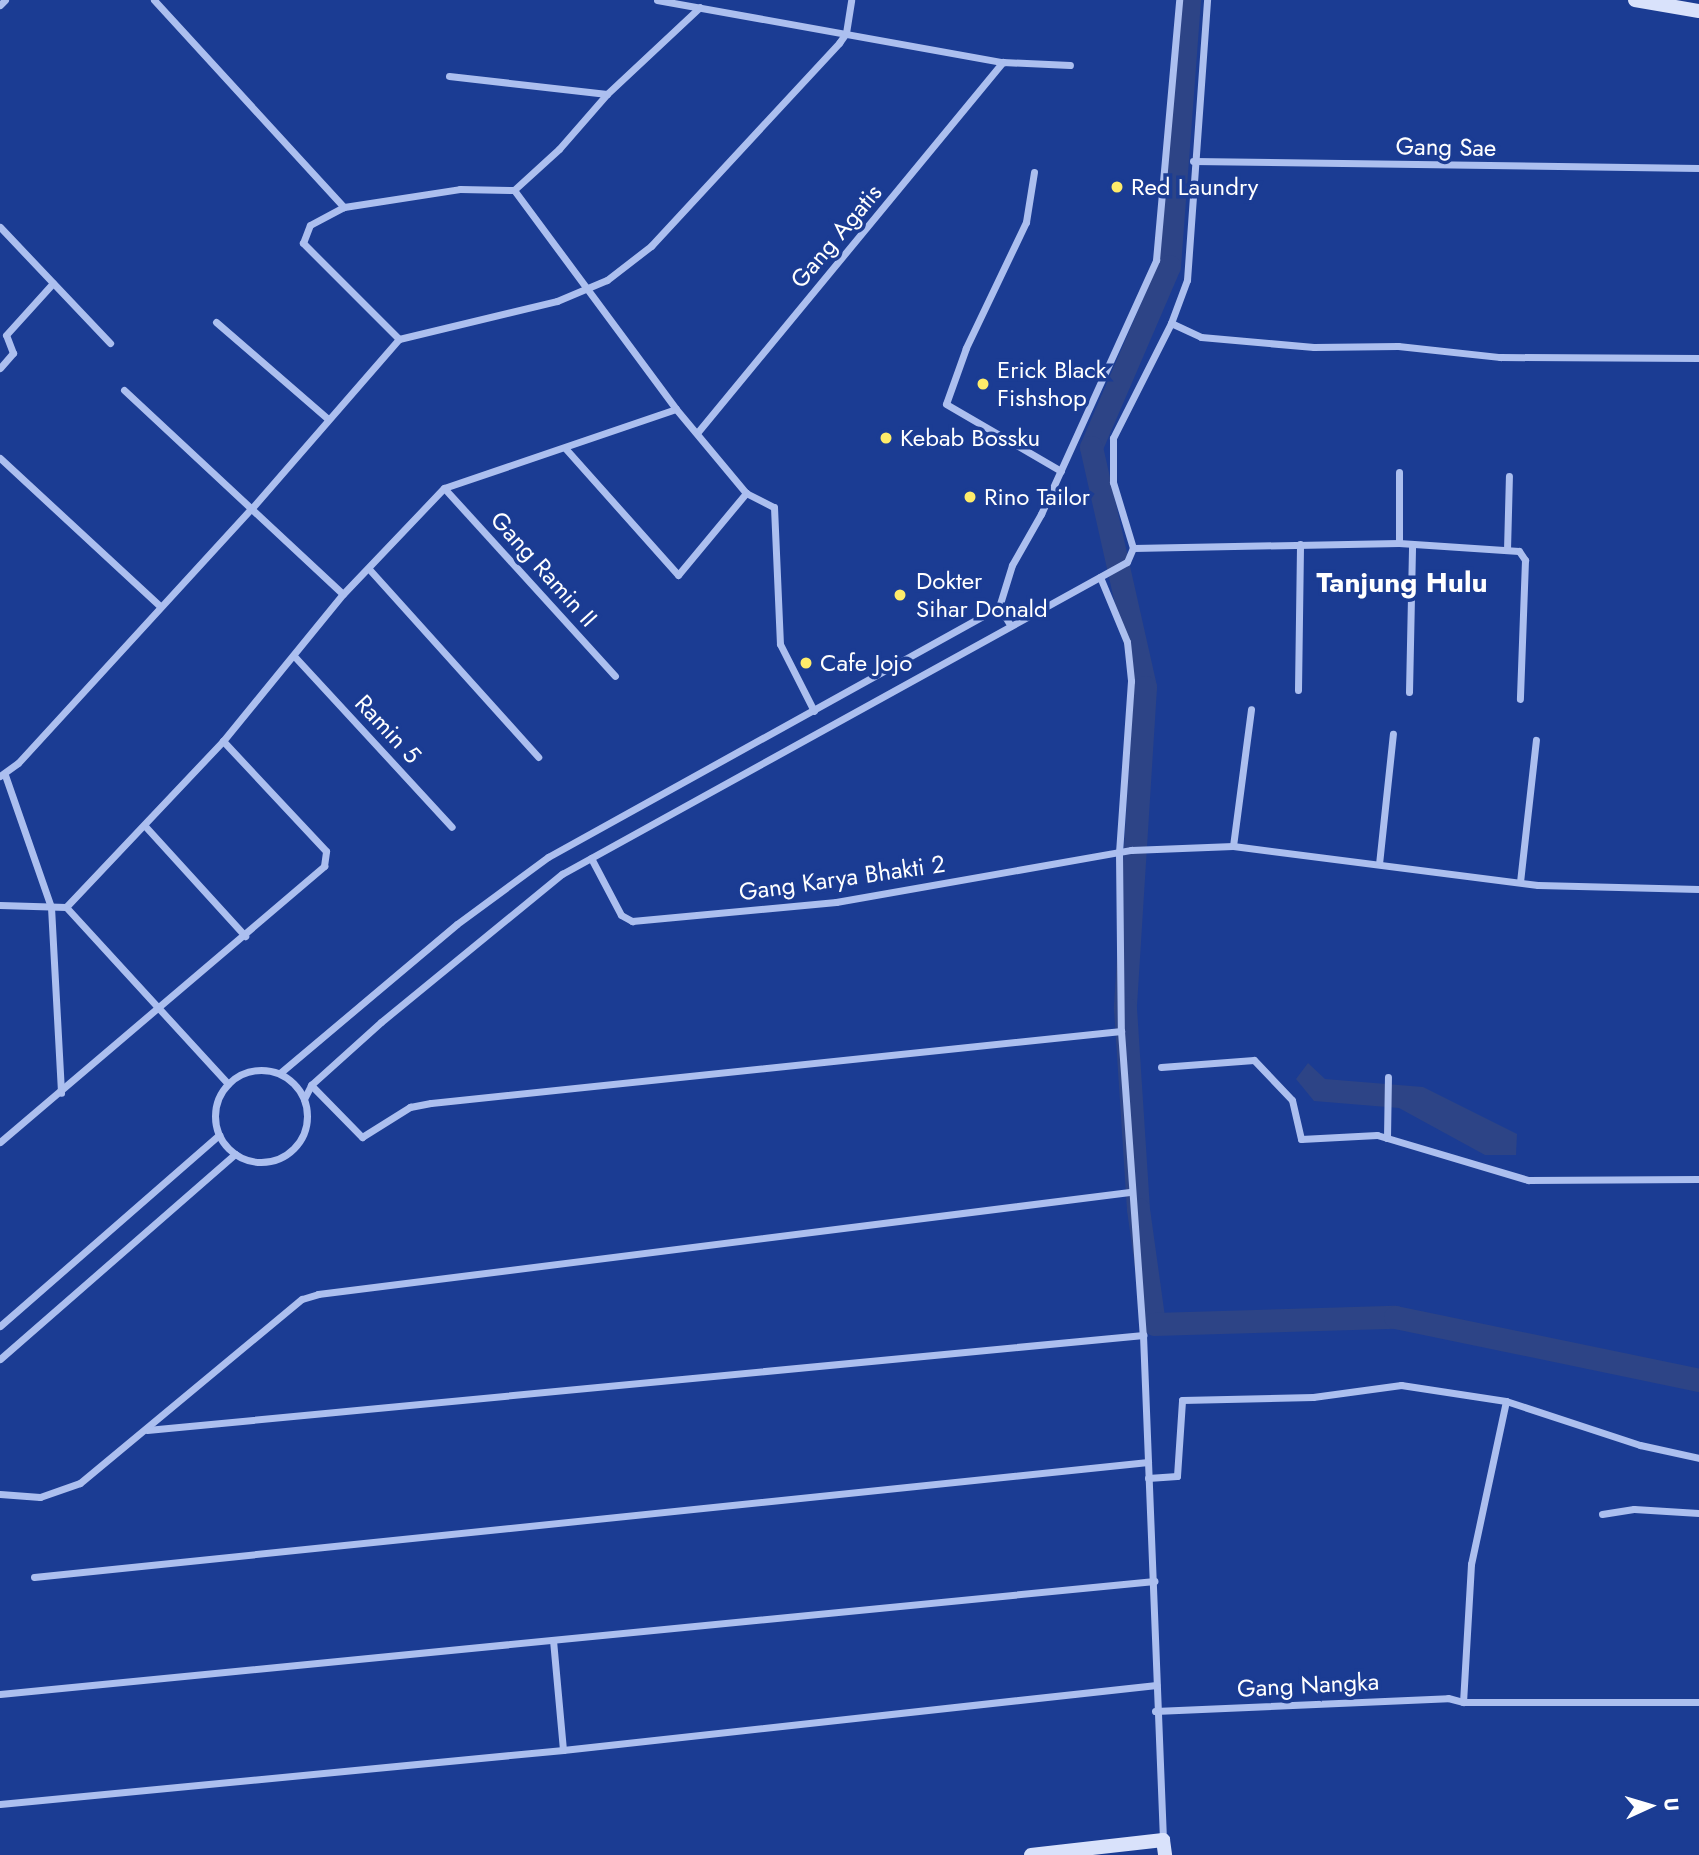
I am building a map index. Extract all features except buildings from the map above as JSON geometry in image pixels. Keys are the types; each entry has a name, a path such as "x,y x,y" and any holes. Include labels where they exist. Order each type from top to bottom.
{"street":[{"path":"0,5 5,0"},
{"path":"154,0 344,207"},
{"path":"657,0 1003,62 1070,65"},
{"path":"61,1093 51,906 2,776 252,508 399,339 590,290 652,246 846,33 851,0"},
{"path":"280,1073 457,925 548,857 604,822 814,711 999,607 1012,565 1061,471 1156,260 1179,0"},
{"path":"304,1099 312,1085 519,905 591,858 1127,562 1133,548 1113,482 1113,438 1171,323 1187,280 1193,161 1207,0"},
{"path":"1635,0 1699,11"},
{"path":"399,339 303,243 310,225 344,207 460,189 514,190 559,149 607,94 700,7"},
{"name":"Gang Agatis","path":"697,433 1003,62"},
{"path":"449,76 607,94"},
{"name":"Gang Sae","path":"1193,161 1699,168"},
{"path":"1034,172 1026,222 966,348 946,404 1061,471"},
{"path":"514,190 676,409 746,493 774,507 780,644 814,711"},
{"path":"0,227 110,343"},
{"path":"0,368 13,354 6,335 54,283"},
{"path":"216,322 328,419"},
{"path":"1171,323 1200,338 1314,347 1398,346 1500,357 1699,358"},
{"path":"124,390 343,594"},
{"path":"66,907 223,741 295,657 343,594 444,488 676,409"},
{"path":"565,448 678,575 746,493"},
{"path":"0,458 159,605"},
{"path":"1399,472 1399,543"},
{"path":"1507,550 1509,476"},
{"name":"Gang Ramin II","path":"444,488 615,676"},
{"path":"1133,548 1399,543 1520,551 1525,560 1520,699"},
{"path":"1298,690 1300,544"},
{"path":"1409,692 1412,544"},
{"path":"369,569 538,757"},
{"path":"1031,1855 1164,1848 1155,1711 1154,1580 1143,1335 1130,1192 1121,1031 1119,853 1131,681 1127,642 1103,576"},
{"path":"999,607 1011,626"},
{"name":"Ramin 5","path":"295,657 453,827"},
{"path":"1233,846 1251,709"},
{"path":"1379,864 1393,734"},
{"path":"1520,882 1536,740"},
{"path":"0,1142 61,1093 324,866 326,851 223,741"},
{"path":"145,826 245,936"},
{"name":"Gang Karya Bhakti 2","path":"591,858 621,915 632,921 836,902 1154,848 1233,846 1520,882 1699,889"},
{"path":"0,905 66,907 228,1084"},
{"path":"312,1085 362,1137 410,1107 431,1103 1121,1031"},
{"path":"1161,1068 1254,1060 1292,1100 1301,1139 1387,1138 1528,1180 1699,1179"},
{"path":"261,1069 280,1073 296,1085 304,1099 307,1121 293,1150 259,1162 235,1154 219,1135 215,1107 228,1084 233,1078 261,1069"},
{"path":"1387,1138 1388,1077"},
{"path":"0,1326 219,1135"},
{"path":"0,1359 235,1154"},
{"path":"0,1494 28,1498 61,1492 80,1483 302,1299 318,1294 1130,1192"},
{"path":"147,1430 1143,1335"},
{"path":"1148,1478 1177,1476 1182,1399 1313,1397 1401,1385 1506,1401 1640,1444 1699,1458"},
{"path":"1463,1702 1471,1564 1506,1401"},
{"path":"34,1577 1148,1462"},
{"path":"1602,1514 1634,1509 1699,1513"},
{"path":"0,1694 1154,1580"},
{"path":"553,1640 563,1750"},
{"path":"0,1804 563,1750 1156,1685"},
{"name":"Gang Nangka","path":"1155,1711 1448,1698 1463,1702 1699,1702"}],"water":[{"path":"1308,1063 1325,1079 1423,1087 1517,1134 1516,1155 1485,1155 1399,1108 1314,1101 1296,1079"}],"waterway":[{"path":"1189,0 1169,266 1091,447 1145,687 1125,1008 1138,1209 1154,1324 1395,1317 1699,1380"}],"place":[{"name":"Red Laundry","path":"1117,187"},
{"name":"Erick Black Fishshop","path":"983,384"},
{"name":"Kebab Bossku","path":"886,438"},
{"name":"Rino Tailor","path":"970,497"},
{"name":"Dokter Sihar Donald","path":"900,595"},
{"name":"Cafe Jojo","path":"806,663"}],"district":[{"name":"Tanjung Hulu","path":"1402,583"}]}
